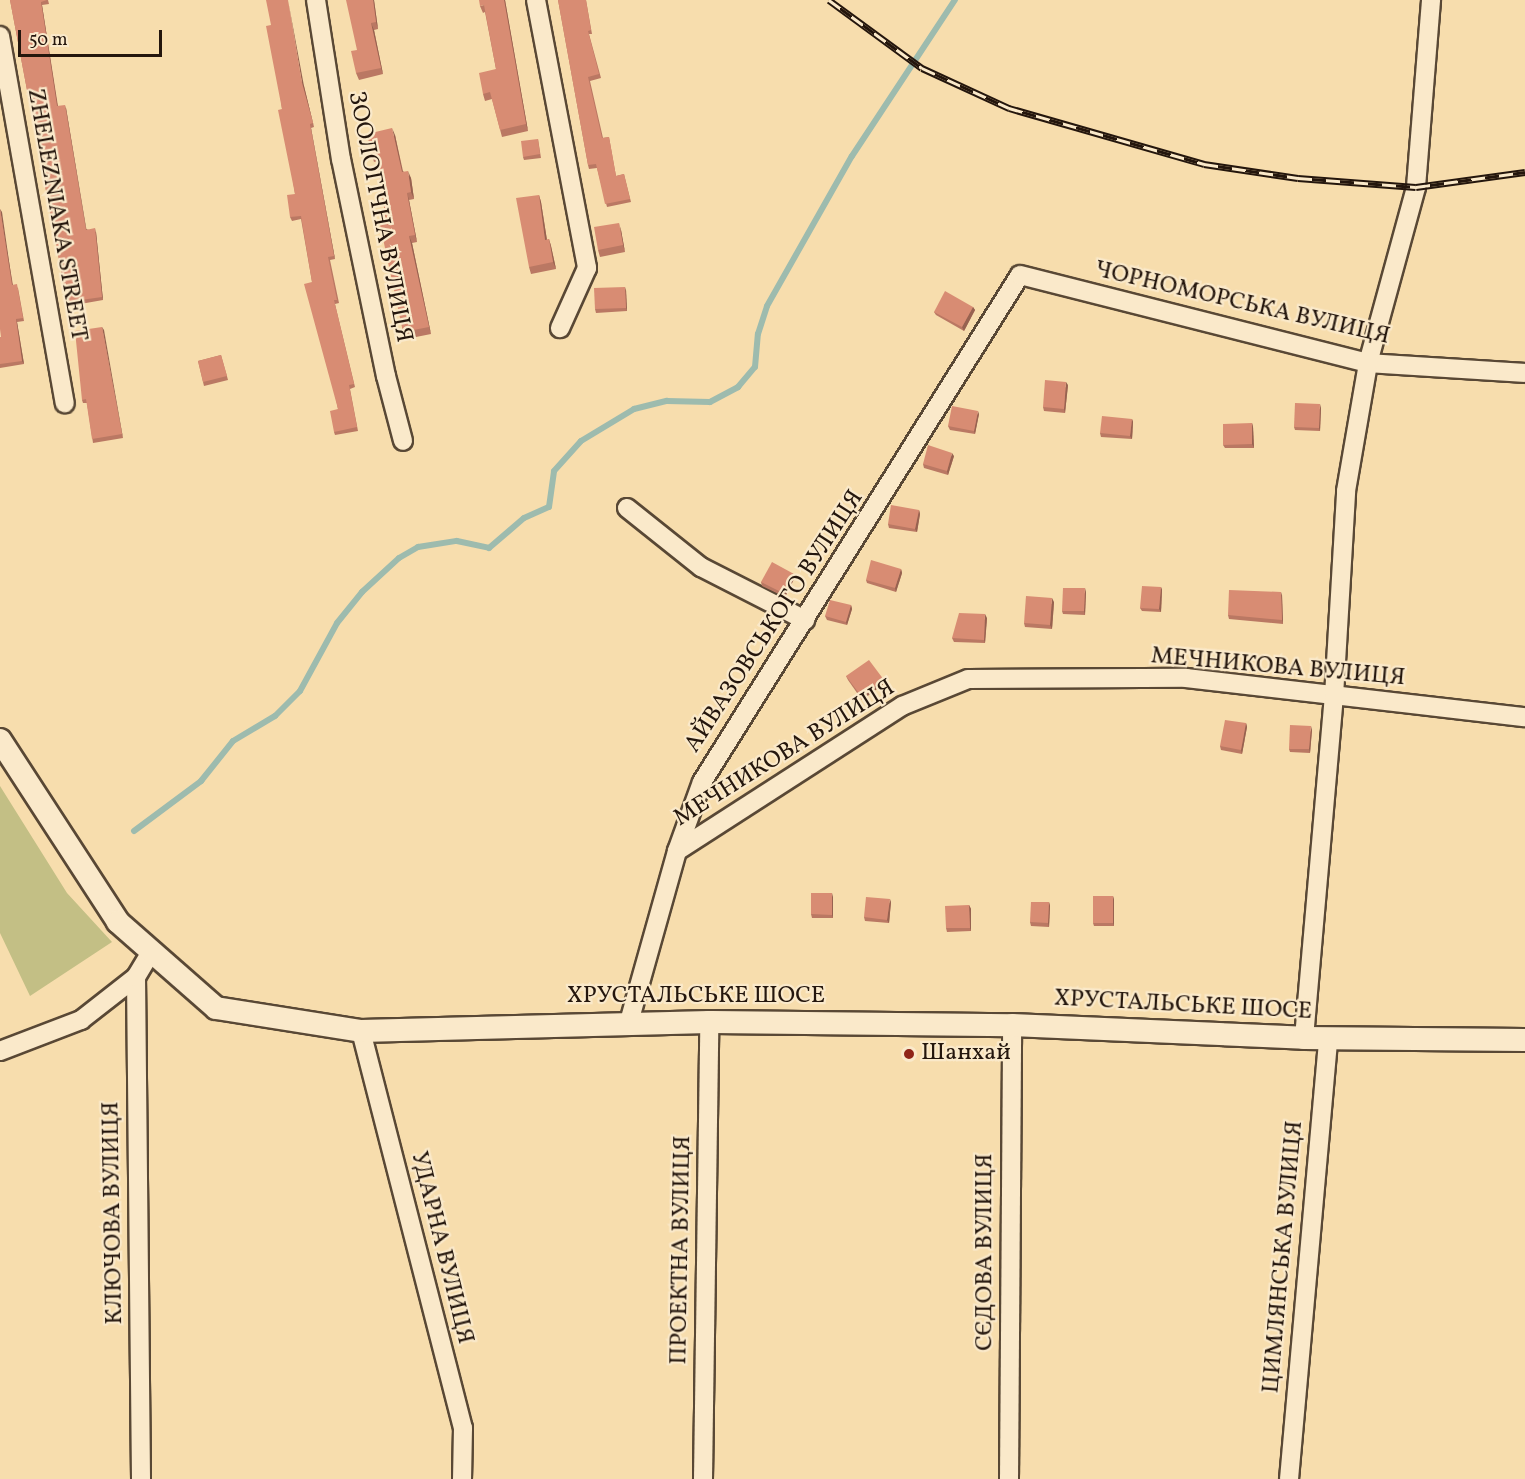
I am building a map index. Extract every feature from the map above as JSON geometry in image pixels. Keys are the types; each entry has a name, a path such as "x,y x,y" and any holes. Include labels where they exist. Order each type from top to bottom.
{"street":[{"name":"ЗООЛОГІЧНА ВУЛИЦЯ","path":"316,0 341,159 386,376 403,441"},
{"path":"536,0 587,268 560,328"},
{"path":"1304,1038 1334,696 1346,491 1368,363 1416,187 1431,0"},
{"name":"ZHELEZNIAKA STREET","path":"0,36 65,403"},
{"name":"ЧОРНОМОРСЬКА ВУЛИЦЯ","path":"1020,274 1368,363 1525,373"},
{"name":"АЙВАЗОВСЬКОГО ВУЛИЦЯ","path":"629,1022 677,851 702,782 1020,274"},
{"path":"627,508 701,567 805,620"},
{"name":"МЕЧНИКОВА ВУЛИЦЯ","path":"677,851 902,706 968,679 1186,678 1525,717"},
{"name":"ХРУСТАЛЬСЬКЕ ШОСЕ","path":"0,740 118,922 216,1008 362,1030 629,1022 709,1022 1012,1025 1328,1039 1525,1041"},
{"path":"0,1050 81,1020 136,977 152,952"},
{"name":"КЛЮЧОВА ВУЛИЦЯ","path":"136,977 141,1479"},
{"name":"ПРОЕКТНА ВУЛИЦЯ","path":"703,1479 709,1022"},
{"name":"СЄДОВА ВУЛИЦЯ","path":"1008,1479 1012,1025"},
{"name":"УДАРНА ВУЛИЦЯ","path":"362,1030 463,1428 462,1479"},
{"name":"ЦИМЛЯНСЬКА ВУЛИЦЯ","path":"1289,1479 1328,1039"}],"shaded area":[{"path":"0,786 67,893 112,942 30,996 0,933"}],"building":[{"path":"10,0 47,0 41,2 57,106 65,105 86,230 95,228 102,297 67,302"},
{"path":"266,0 288,0 302,83 313,123 310,124 334,256 328,257 337,300 334,300 354,384 349,385 357,427 334,432 330,411 338,409 304,284 312,282 301,216 290,217 287,195 295,194 278,110 282,109 266,26 271,25"},
{"path":"346,0 373,0 376,22 371,23 381,68 356,73 351,51 357,50"},
{"path":"479,0 504,0 526,124 500,130 490,92 483,94 479,73 496,69 484,5 480,6"},
{"path":"558,0 586,0 591,30 588,31 599,74 588,77 602,138 609,137 616,176 624,174 630,199 605,204 596,164 588,165"},
{"path":"392,128 402,172 408,171 411,192 407,193 415,235 409,236 429,327 403,332 379,220 386,219 376,154 372,155 367,134"},
{"path":"538,139 540,154 523,157 521,141"},
{"path":"539,195 545,240 549,239 553,262 529,267 516,198"},
{"path":"0,209 12,285 17,284 23,318 16,319 22,361 0,364 1,337"},
{"path":"619,223 623,245 598,250 594,227"},
{"path":"625,287 626,308 595,309 594,288"},
{"path":"945,291 973,307 962,327 934,312"},
{"path":"102,327 122,434 92,439 86,399 82,400 75,331"},
{"path":"221,355 227,376 203,382 198,361"},
{"path":"1045,380 1066,382 1064,409 1043,407"},
{"path":"1295,403 1320,404 1319,428 1294,427"},
{"path":"952,406 978,411 974,431 948,426"},
{"path":"1102,416 1132,419 1130,436 1100,433"},
{"path":"1252,423 1252,444 1223,445 1223,424"},
{"path":"928,445 952,453 947,471 923,464"},
{"path":"891,505 919,510 915,529 888,524"},
{"path":"871,560 901,569 895,588 866,580"},
{"path":"772,562 794,574 783,593 761,582"},
{"path":"1142,586 1161,587 1159,609 1140,608"},
{"path":"1063,588 1085,588 1084,611 1062,611"},
{"path":"1229,590 1281,592 1282,620 1228,615"},
{"path":"1026,596 1052,598 1050,625 1024,623"},
{"path":"830,600 851,605 846,622 825,616"},
{"path":"959,613 985,614 984,640 952,638"},
{"path":"869,660 884,680 861,696 846,676"},
{"path":"1225,720 1246,723 1241,750 1220,746"},
{"path":"1290,725 1311,726 1309,749 1289,749"},
{"path":"811,893 832,893 832,915 811,914"},
{"path":"1093,896 1113,896 1113,923 1093,923"},
{"path":"866,897 890,899 887,920 864,917"},
{"path":"1031,902 1049,902 1048,923 1030,922"},
{"path":"969,905 970,928 946,928 945,906"}],"waterway":[{"path":"134,831 201,781 233,741 275,716 300,691 337,623 362,592 399,558 418,547 457,541 489,548 524,518 549,507 554,471 581,441 634,409 667,401 710,402 738,387 755,367 758,334 767,306 852,156 955,0"}],"railway":[{"path":"829,0 922,68 1009,108 1204,164 1298,178 1416,187 1525,172"}],"place":[{"name":"Шанхай","path":"909,1054"}]}
